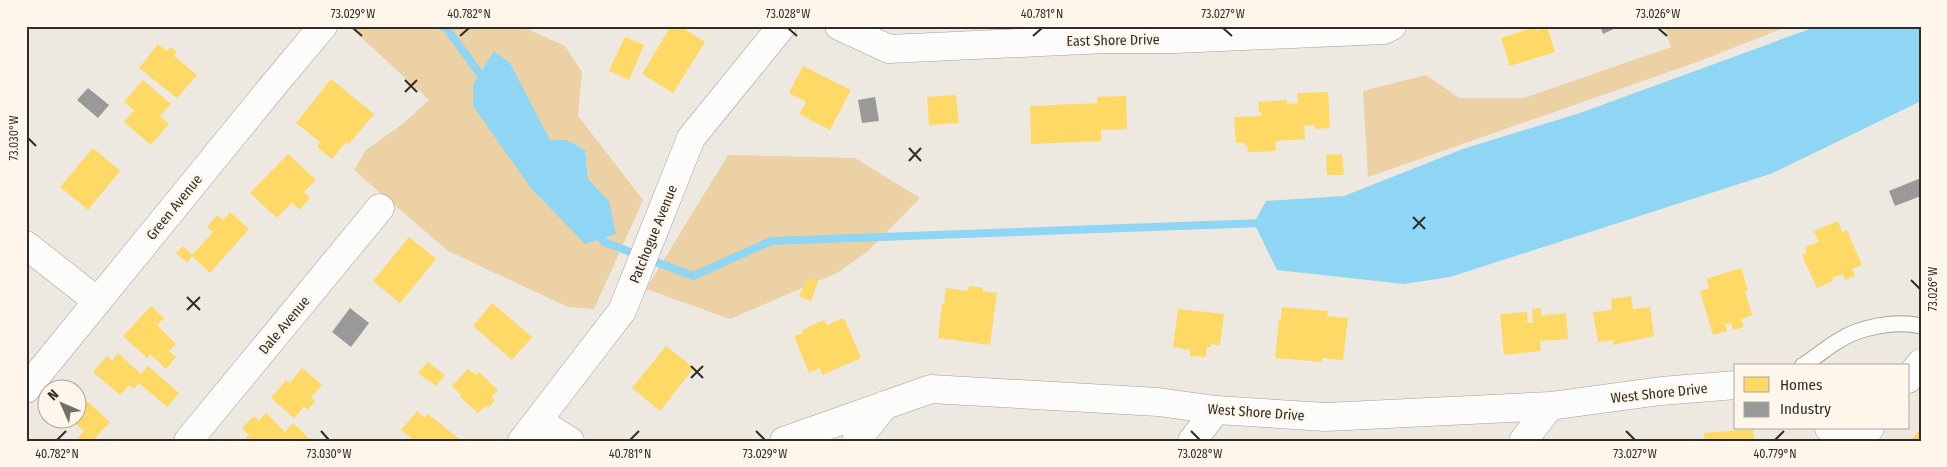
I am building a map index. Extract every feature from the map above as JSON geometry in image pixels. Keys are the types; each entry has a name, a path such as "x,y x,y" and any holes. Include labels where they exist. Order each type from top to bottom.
{"street":[{"name":"Green Avenue","path":"26,389 323,26"},
{"name":"Patchogue Avenue","path":"530,431 622,311 691,138 782,26"},
{"name":"East Shore Drive","path":"839,26 889,49 1111,33 1186,39 1384,30 1392,26"},
{"name":"Dale Avenue","path":"188,441 380,208"},
{"path":"26,245 97,301"},
{"path":"1910,377 1921,363"},
{"name":"West Shore Drive","path":"784,441 931,389 1158,402 1216,410 1326,418 1550,406 1661,391 1734,385"},
{"path":"856,441 885,404"},
{"path":"1522,441 1550,406"},
{"path":"1192,441 1216,410"},
{"path":"1831,430 1845,441"},
{"path":"1860,441 1868,430"},
{"path":"530,431 570,441"}],"lane":[{"path":"1805,364 1839,340 1874,326 1908,323 1921,326"}],"shaded area":[{"path":"349,26 521,26 565,46 582,72 578,116 643,200 594,309 568,307 448,251 354,170 366,150 404,123 429,100","holes":["510,63 550,141 567,140 585,150 588,179 609,201 473,85"]},
{"path":"1663,26 1789,26 1697,62 1368,177 1363,91 1426,75 1459,98 1524,98 1671,47"},
{"path":"728,155 855,158 920,198 868,251 839,272 730,319 646,289"}],"water":[{"path":"1818,26 1921,26 1921,101 1773,173 1450,277 1404,284 1277,270 1254,223 1266,201 1344,196 1463,149 1580,113"},
{"path":"494,51 510,63 550,140 567,140 585,150 588,179 609,201 616,234 585,244 530,187 473,106 473,85"}],"building: Homes":[{"path":"671,26 680,26 705,42 673,93 642,74"},
{"path":"1535,27 1537,31 1547,27 1555,52 1510,66 1501,38"},
{"path":"625,37 644,45 629,80 609,71"},
{"path":"158,44 167,51 171,47 177,52 174,56 197,75 177,98 139,68"},
{"path":"803,66 851,90 830,130 799,114 806,102 789,93"},
{"path":"331,79 374,114 349,144 346,142 332,159 317,147 320,142 296,123"},
{"path":"143,80 171,104 160,116 169,124 151,145 124,122 134,110 124,102"},
{"path":"1328,92 1330,128 1315,129 1315,125 1304,126 1305,139 1275,141 1276,151 1248,152 1245,143 1236,143 1234,117 1261,116 1258,102 1287,100 1287,104 1298,103 1297,93"},
{"path":"956,95 959,123 929,125 927,97"},
{"path":"1126,96 1127,129 1101,130 1101,141 1031,144 1030,106 1098,103 1097,97"},
{"path":"93,148 120,171 88,210 60,187"},
{"path":"288,154 316,180 304,192 310,198 299,210 292,202 277,218 250,193"},
{"path":"1342,154 1344,175 1327,175 1326,155"},
{"path":"230,212 249,229 210,273 192,256 187,263 176,253 183,246 192,255 213,232 207,227 217,215 223,220"},
{"path":"1838,221 1842,232 1847,230 1862,265 1852,269 1855,276 1845,280 1843,274 1832,278 1833,281 1817,288 1802,255 1807,252 1805,247 1819,242 1814,231"},
{"path":"409,237 436,259 400,303 373,281"},
{"path":"1741,268 1748,290 1745,291 1752,315 1741,319 1744,327 1733,330 1731,323 1725,324 1727,331 1713,335 1700,291 1709,288 1706,279"},
{"path":"808,278 818,281 811,301 799,296"},
{"path":"969,286 997,293 990,345 938,338 946,288 968,291"},
{"path":"1631,296 1633,309 1650,307 1654,336 1613,345 1613,340 1598,342 1593,312 1612,310 1611,299"},
{"path":"492,303 532,337 512,360 473,326"},
{"path":"151,306 164,318 157,325 176,344 169,351 176,357 166,369 150,354 147,358 123,336"},
{"path":"1282,307 1328,311 1327,316 1348,318 1343,360 1322,358 1321,362 1275,358"},
{"path":"1541,308 1541,316 1566,313 1568,339 1540,341 1541,351 1504,355 1500,314 1527,312 1528,323 1533,323 1532,309"},
{"path":"1178,309 1224,314 1220,345 1211,344 1211,347 1207,347 1206,357 1190,356 1190,350 1173,347"},
{"path":"844,318 861,358 822,375 820,368 809,373 794,336 803,333 802,330 824,320 827,325"},
{"path":"666,346 694,368 660,411 632,388"},
{"path":"118,353 141,374 148,366 179,393 167,407 139,383 134,389 129,385 120,395 93,372 107,356 112,361"},
{"path":"428,362 445,375 436,386 418,373"},
{"path":"302,368 322,385 311,398 315,401 308,410 304,407 294,418 271,398 286,380 290,383"},
{"path":"468,369 476,375 479,372 498,390 491,397 495,400 488,408 486,406 478,413 460,397 461,395 452,386"},
{"path":"88,402 110,422 95,438 98,441 75,441 84,431 83,430 88,430"},
{"path":"417,411 425,418 428,414 462,441 415,441 401,430"},
{"path":"266,413 285,432 293,423 312,441 243,441 249,435 242,428 254,416 259,421"},
{"path":"1921,428 1921,441 1910,441"},
{"path":"1753,430 1754,441 1705,441 1704,433"}],"building: Industry":[{"path":"1600,26 1620,26 1603,34"},
{"path":"88,88 109,105 98,118 77,100"},
{"path":"875,97 879,121 862,123 858,100"},
{"path":"1921,178 1921,196 1895,206 1889,191"},
{"path":"350,308 369,323 351,347 332,332"}],"waterway":[{"path":"442,26 447,29 485,81"},
{"path":"596,231 604,242 693,276 771,241 1262,223"}]}
